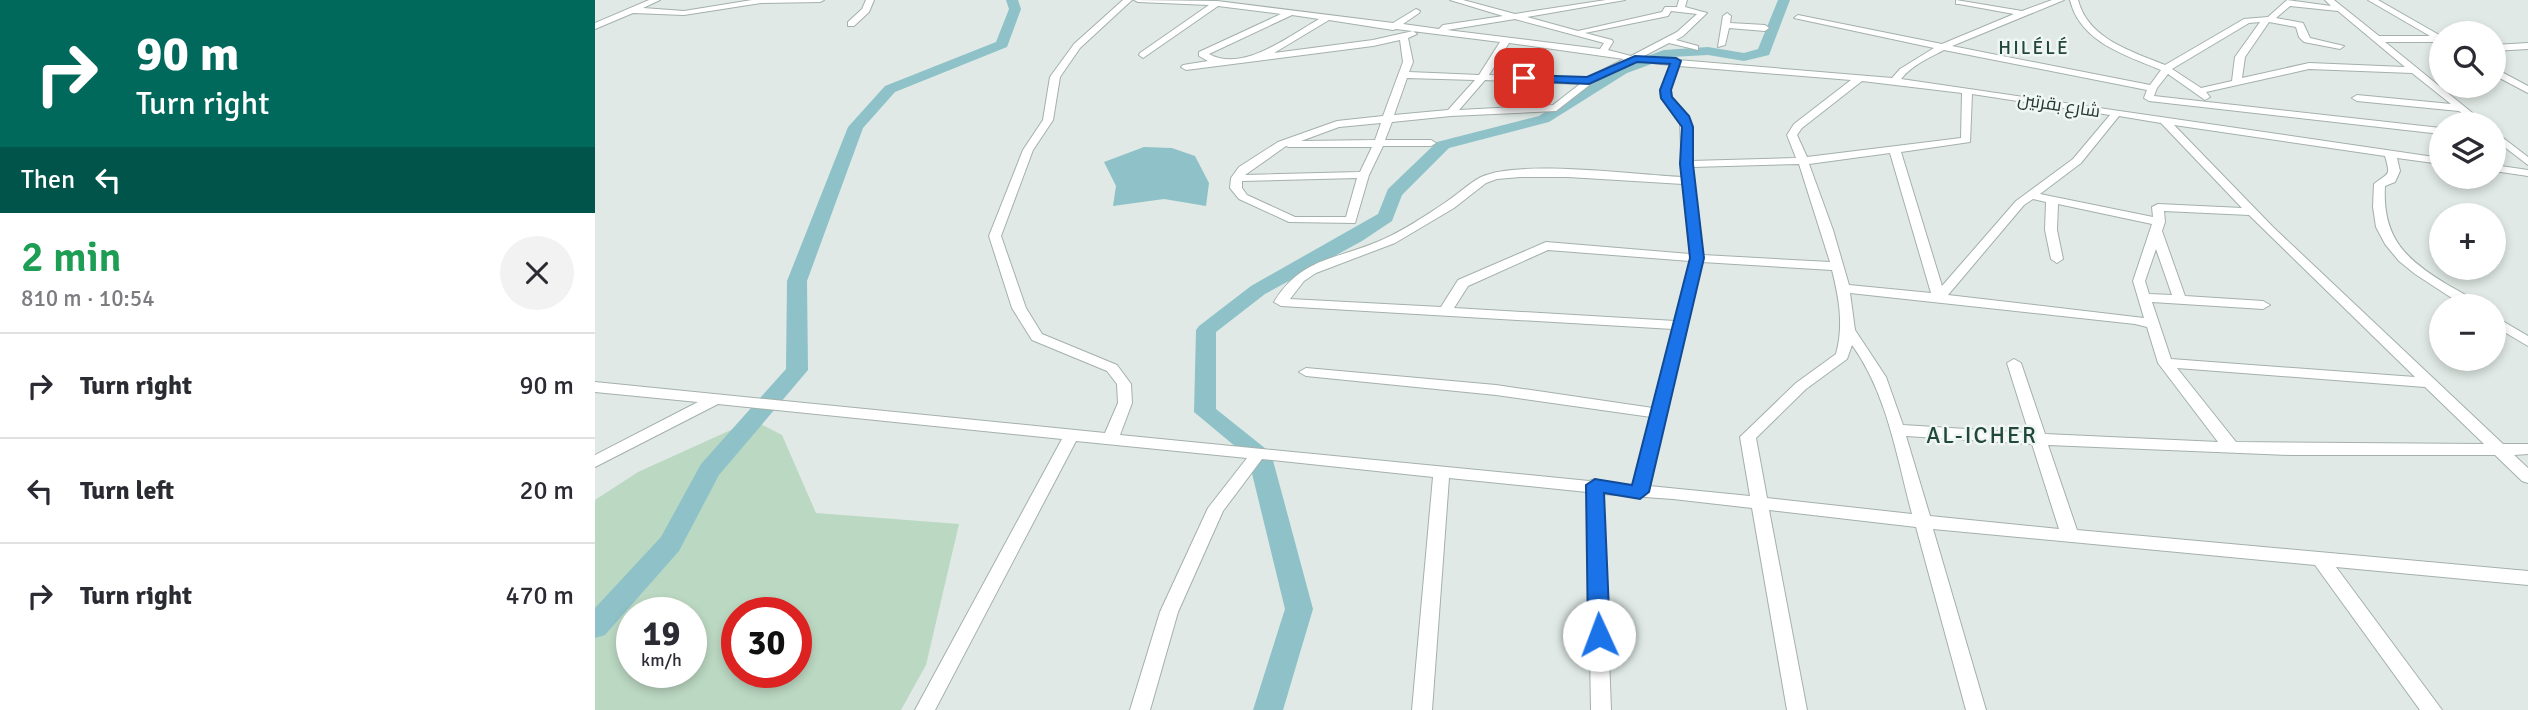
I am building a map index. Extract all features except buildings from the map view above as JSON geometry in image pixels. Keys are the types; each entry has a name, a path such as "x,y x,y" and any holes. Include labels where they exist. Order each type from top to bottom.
{"street":[{"path":"595,26 656,0"},
{"path":"629,10 684,13 761,1 820,0"},
{"path":"851,24 866,10 870,0"},
{"path":"1111,438 1125,402 1124,384 1112,368 1037,337 1019,308 995,236 1028,150 1048,120 1055,77 1077,47 1128,0"},
{"path":"1138,0 1198,0 1423,32"},
{"path":"1242,7 1252,0"},
{"path":"1186,67 1404,37 1621,0"},
{"path":"1404,37 1408,62 1386,120 1380,143 1364,175 1352,221 1293,219 1257,206 1243,197 1237,188 1237,177 1243,169 1282,144 1330,126 1386,120 1451,113 1556,108 1589,80 1635,59 1689,28 1705,8 1689,0"},
{"path":"1895,81 1898,74 1943,47 2022,13 2060,0"},
{"path":"2074,0 2078,18 2088,27 2120,49 2165,69 2199,91 2234,130"},
{"path":"2329,0 2466,112"},
{"path":"2372,0 2429,33"},
{"path":"1459,1 1513,10 1525,17 1609,42 1602,52"},
{"path":"1959,2 2022,13"},
{"path":"2237,82 2240,57 2268,20 2291,2 2340,9"},
{"path":"1143,55 1217,4"},
{"path":"1577,32 1665,14 1668,9 1682,4 1703,13"},
{"path":"1393,27 1416,11"},
{"path":"1218,63 1202,54 1290,13"},
{"path":"1259,58 1328,18"},
{"path":"1797,18 2214,106 2429,130"},
{"path":"2146,118 2150,93 2165,69 2247,20 2300,25 2304,39 2340,46"},
{"path":"1721,45 1726,21 1765,28"},
{"name":"شارع بقرتين","path":"1423,32 1602,52 1635,59 1895,81 1967,90 2429,159"},
{"path":"2379,39 2429,39"},
{"path":"1451,113 1482,78 1506,40"},
{"path":"1667,40 1695,48"},
{"path":"2506,47 2528,46"},
{"path":"1640,492 1657,413 1697,258 1686,164 1687,127 1685,119 1666,98 1665,90 1676,61"},
{"path":"2199,91 2275,76 2309,66 2414,70"},
{"path":"1404,75 1589,80"},
{"path":"1797,710 1748,437 1801,386 1842,356 1848,331 1843,288 1804,161 1792,135 1793,130 1860,78"},
{"path":"2506,78 2528,90"},
{"path":"1686,164 1804,161 1966,140 1967,90"},
{"path":"2357,98 2461,108"},
{"path":"1939,297 2029,195 2077,161 2116,114"},
{"path":"2165,121 2252,212 2528,477"},
{"path":"1282,144 1431,143"},
{"path":"2506,145 2528,162"},
{"path":"1895,151 1939,297"},
{"path":"2390,153 2395,171 2391,180 2380,184 2377,205 2383,235 2408,262 2455,294"},
{"path":"2506,170 2528,173"},
{"path":"1681,325 1447,309 1281,302 1287,289 1299,276 1387,243 1458,201 1478,183 1494,176 1541,174 1688,181"},
{"path":"1237,177 1364,175"},
{"path":"2029,195 2158,226"},
{"path":"2052,200 2051,230 2057,259"},
{"path":"2180,299 2158,226 2158,206 2252,212"},
{"path":"2158,226 2139,281 2143,297 2165,363 2230,446"},
{"path":"1447,309 1463,283 1546,246 1836,266"},
{"path":"1843,288 2136,320 2153,325"},
{"path":"1913,295 1939,297"},
{"path":"2143,297 2263,305"},
{"path":"2506,327 2528,341"},
{"path":"1848,331 1873,361 1886,390 1976,710"},
{"path":"2014,363 2070,536"},
{"path":"2165,363 2429,383"},
{"path":"1306,372 1496,390 1657,413"},
{"path":"595,387 1595,485 1922,522 2528,578"},
{"path":"595,462 715,399"},
{"path":"1897,430 2306,450 2528,449"},
{"path":"925,710 1072,435"},
{"path":"1140,710 1169,611 1216,508 1259,453"},
{"path":"1422,710 1442,471"},
{"path":"1595,485 1601,710"},
{"path":"2320,559 2433,710"}],"green space":[{"path":"753,420 782,435 816,513 959,524 926,665 901,710 595,710 595,500 638,472"}],"water":[{"path":"1144,147 1172,148 1195,156 1209,183 1206,206 1164,199 1113,206 1116,186 1104,162"}],"waterway":[{"path":"595,627 670,544 709,470 797,370 797,281 844,165 856,127 890,89 1002,44 1015,9 1012,0"},
{"path":"1268,710 1299,609 1259,453 1205,412 1206,330 1258,290 1356,237 1386,217 1394,193 1443,145 1544,119 1622,70 1669,53 1708,51 1744,57 1764,52 1784,0"}],"district":[{"name":"HILÉLÉ","path":"2034,47"},
{"name":"AL-ICHER","path":"1982,435"}],"route":[{"path":"1524,78 1589,80 1635,59 1676,61 1665,90 1666,98 1685,119 1687,127 1686,164 1697,258 1657,413 1640,492 1595,485 1599,635"}]}
